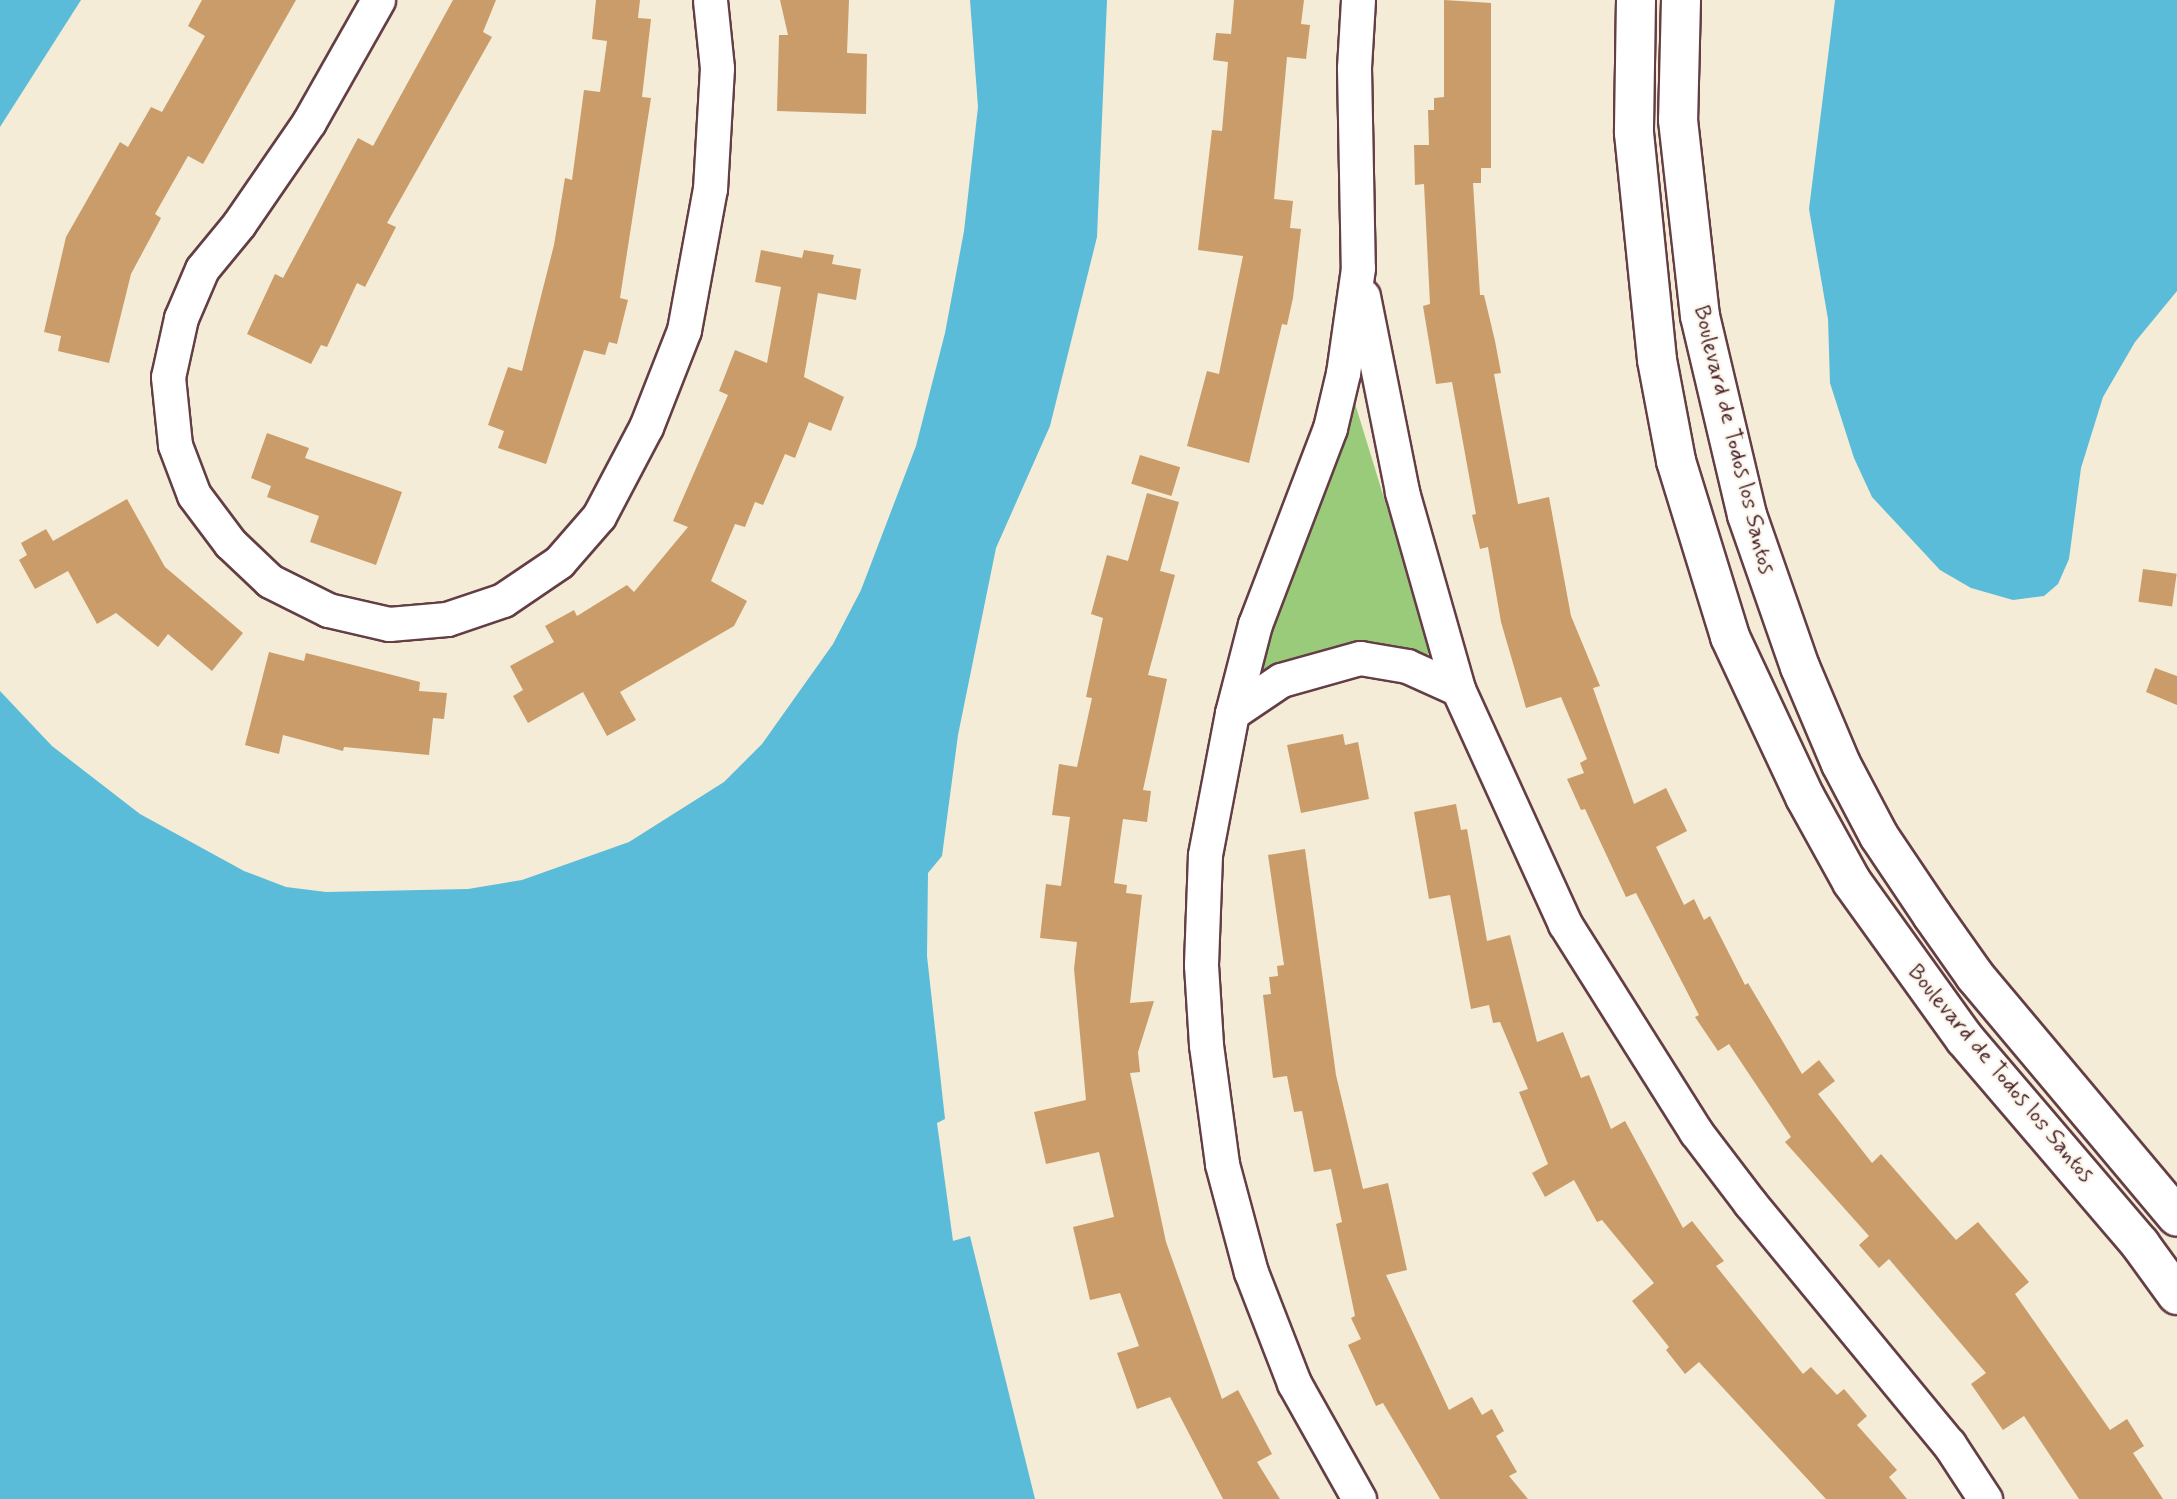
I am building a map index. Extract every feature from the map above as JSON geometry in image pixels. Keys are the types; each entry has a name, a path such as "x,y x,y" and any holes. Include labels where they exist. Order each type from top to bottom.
{"street":[{"path":"378,0 309,122 202,269 181,318 168,377 175,445 194,495 230,543 270,581 328,610 389,624 447,619 503,600 559,562 599,516 646,427 684,330 710,190 717,68 710,0"},
{"path":"1358,0 1354,68 1358,268 1402,492 1458,689 1565,925 1645,1054 1750,1203 1871,1345 1950,1444 1985,1499"},
{"name":"Boulevard de Todos los Santos","path":"1636,0 1634,133 1657,360 1676,461 1730,637 1805,797 1852,882 1965,1039 2140,1244 2177,1295"},
{"name":"Boulevard de Todos los Santos","path":"1681,0 1678,120 1700,316 1747,515 1800,667 1841,764 1879,836 1932,915 1975,976 2177,1217"},
{"path":"1358,268 1330,428 1255,624 1232,713 1205,855 1201,965 1222,1164 1251,1272 1294,1383 1359,1499"},
{"path":"1232,713 1281,680 1360,658 1408,666 1458,689"}],"green space":[{"path":"1353,397 1431,651 1420,662 1267,674 1253,660"}],"water":[{"path":"0,0 81,0 0,127"},
{"path":"970,0 1107,0 1097,237 1050,426 996,548 958,735 942,856 928,873 927,956 945,1119 937,1123 953,1241 970,1236 1035,1499 0,1499 0,691 52,746 140,814 244,871 286,887 326,892 468,889 522,880 629,842 724,782 762,744 833,644 861,590 916,446 945,333 964,231 978,107"},
{"path":"1835,0 2177,0 2177,291 2135,342 2103,397 2081,468 2069,559 2058,584 2044,596 2013,600 1971,588 1940,570 1872,497 1854,458 1830,383 1828,319 1809,209"}],"building":[{"path":"202,0 296,0 203,164 188,156 155,214 161,218 131,274 109,363 58,351 61,336 44,332 66,237 120,142 128,147 151,107 162,112 205,36 188,26"},
{"path":"453,0 496,0 483,32 492,37 387,223 396,227 365,287 357,283 327,347 321,345 311,364 247,334 275,274 283,278 358,138 373,146"},
{"path":"596,0 640,0 638,18 651,19 642,97 651,98 620,298 628,300 617,344 609,342 605,355 584,350 546,464 498,448 504,431 488,425 508,367 522,371 554,245 565,178 572,180 584,90 600,92 607,41 592,39"},
{"path":"780,0 849,0 847,53 867,54 866,114 777,111 779,35 788,35"},
{"path":"1234,0 1304,0 1301,24 1310,25 1306,59 1287,57 1274,199 1293,201 1290,228 1301,229 1293,298 1287,325 1282,324 1249,463 1187,446 1207,371 1219,374 1243,256 1198,250 1212,130 1222,131 1228,62 1213,60 1216,33 1231,34"},
{"path":"1444,0 1491,3 1491,168 1481,168 1481,183 1473,183 1480,295 1484,295 1501,373 1494,374 1518,504 1549,497 1571,616 1600,686 1593,688 1634,804 1666,788 1687,831 1656,847 1684,905 1694,899 1704,920 1710,916 1745,985 1748,983 1802,1074 1819,1060 1835,1081 1818,1094 1872,1163 1881,1154 1956,1240 1978,1222 2029,1282 2015,1294 2110,1430 2127,1419 2144,1446 2133,1453 2163,1499 2079,1499 2024,1416 2003,1430 1971,1384 1986,1373 1889,1259 1879,1268 1859,1245 1869,1236 1785,1142 1791,1137 1729,1044 1718,1051 1695,1017 1699,1015 1636,893 1626,897 1585,809 1581,810 1567,779 1584,773 1580,763 1587,759 1561,697 1526,708 1501,622 1488,547 1480,549 1472,515 1476,514 1452,382 1436,384 1423,306 1430,304 1424,184 1415,185 1414,145 1429,145 1428,110 1434,110 1434,98 1444,97"},
{"path":"761,250 802,258 804,250 834,255 832,264 861,269 856,300 818,293 804,377 844,397 831,431 809,422 795,458 785,454 763,505 755,502 745,527 735,524 711,581 747,601 734,626 620,692 636,720 607,736 583,692 528,723 513,696 523,690 510,666 554,642 545,626 574,610 577,616 627,585 634,592 688,527 673,521 728,395 719,391 735,350 767,363 781,287 755,282"},
{"path":"267,433 309,448 305,458 402,492 376,565 310,542 319,516 267,497 271,486 251,478"},
{"path":"1140,455 1180,467 1171,496 1131,484"},
{"path":"1147,493 1179,502 1160,571 1175,575 1148,675 1167,679 1143,790 1151,791 1147,822 1123,819 1114,883 1127,885 1126,893 1142,895 1130,1003 1154,1001 1138,1052 1140,1072 1130,1073 1166,1242 1222,1399 1238,1390 1272,1454 1257,1462 1280,1499 1223,1499 1170,1397 1137,1409 1117,1353 1139,1346 1120,1293 1090,1300 1073,1227 1114,1217 1099,1152 1046,1164 1034,1112 1086,1100 1074,969 1077,942 1040,938 1046,884 1061,886 1070,817 1052,815 1059,764 1077,767 1092,698 1086,697 1103,618 1091,614 1107,555 1128,561"},
{"path":"127,499 165,567 243,633 212,671 168,634 158,647 116,613 97,624 68,571 35,589 19,560 27,555 21,543 46,529 53,541"},
{"path":"2143,569 2177,574 2172,606 2138,602"},
{"path":"269,652 304,661 306,653 420,682 419,691 447,693 444,719 433,718 429,755 344,747 343,751 283,735 279,754 245,745"},
{"path":"2155,668 2177,676 2177,705 2146,692"},
{"path":"1343,734 1345,745 1358,742 1369,799 1301,813 1287,745"},
{"path":"1456,804 1461,830 1467,829 1487,941 1510,935 1537,1042 1563,1032 1581,1078 1589,1075 1611,1129 1625,1121 1683,1228 1692,1221 1724,1261 1716,1266 1803,1374 1811,1367 1837,1395 1844,1389 1867,1416 1857,1425 1897,1470 1889,1477 1907,1499 1826,1499 1699,1362 1685,1374 1666,1350 1669,1347 1632,1301 1654,1283 1602,1220 1597,1222 1574,1180 1545,1197 1532,1173 1548,1164 1519,1092 1528,1089 1500,1022 1493,1023 1489,1005 1471,1009 1450,895 1429,899 1414,812"},
{"path":"1305,849 1336,1075 1363,1189 1388,1183 1407,1270 1386,1275 1449,1410 1472,1397 1482,1415 1492,1409 1504,1431 1496,1436 1517,1472 1509,1476 1528,1499 1440,1499 1383,1403 1376,1406 1348,1345 1361,1339 1351,1318 1355,1316 1336,1224 1342,1222 1331,1169 1314,1172 1302,1111 1294,1112 1287,1076 1273,1078 1263,995 1271,994 1269,977 1278,976 1277,966 1284,965 1268,855"}]}
